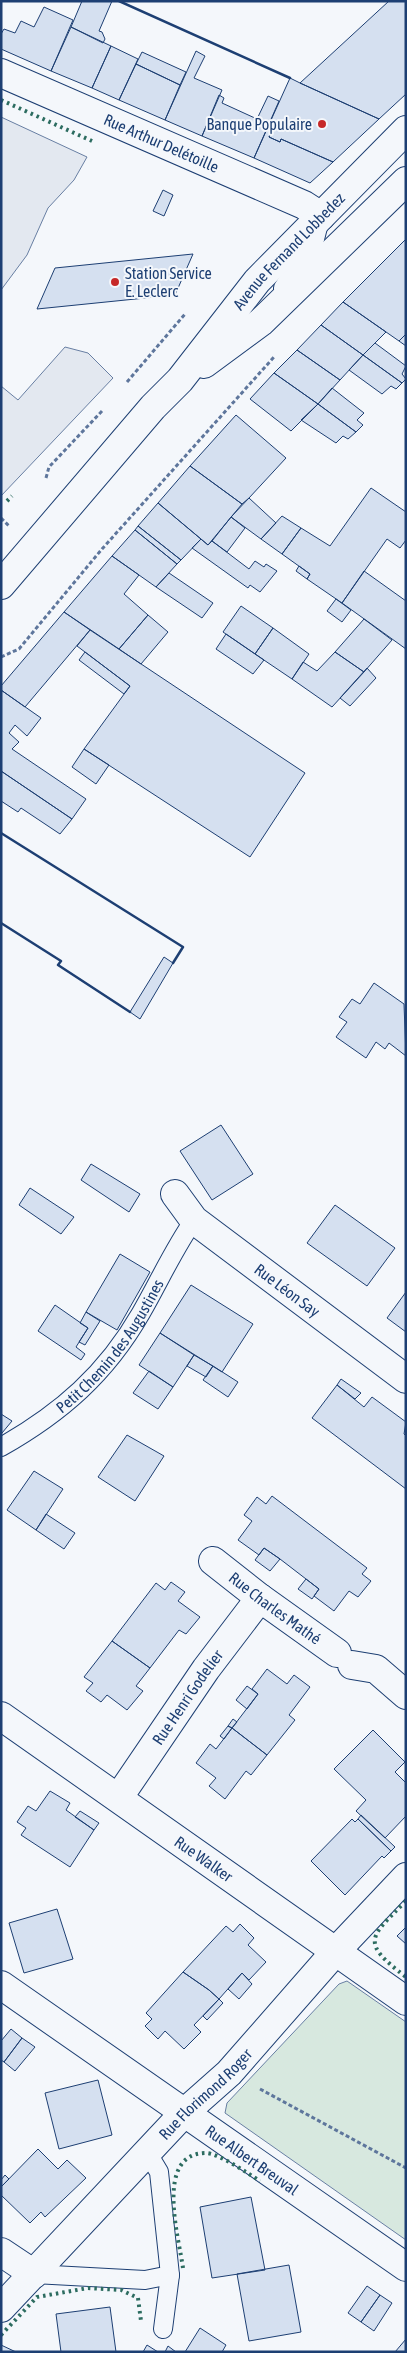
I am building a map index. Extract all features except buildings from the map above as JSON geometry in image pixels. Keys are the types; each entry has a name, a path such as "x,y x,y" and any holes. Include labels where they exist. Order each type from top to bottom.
{"street":[{"name":"Rue Arthur Delétoille","path":"1,73 304,205 321,216"},
{"name":"Avenue Fernand Lobbedez","path":"1,585 153,407 180,380 257,281 406,130"},
{"name":"Avenue Fernand Lobbedez","path":"180,380 261,322 406,181"},
{"name":"Rue Léon Say","path":"175,1194 194,1220 406,1379"},
{"name":"Rue Charles Mathé","path":"213,1561 344,1659 376,1669 406,1695"},
{"name":"Rue Henri Godelier","path":"119,1797 206,1669 260,1598"},
{"name":"Rue Walker","path":"1,1716 406,2000"},
{"name":"Rue Florimond Roger","path":"1,2308 185,2112 229,2072 335,1952 406,1877"},
{"name":"Rue Albert Breuval","path":"1,1984 406,2267"},
{"path":"1,2252 34,2274"}],"lane":[{"path":"261,322 315,239 321,216"},
{"name":"Petit Chemin des Augustines","path":"1,1447 32,1430 65,1404 104,1368 140,1314 175,1246 194,1220"},
{"path":"147,2152 159,2172 170,2275 163,2329"},
{"path":"34,2274 144,2280 170,2275"}],"path":[{"path":"1,657 19,649 102,549 277,354"},
{"path":"229,2072 406,2168"}],"shaded area":[{"path":"1,117 87,157 74,180 48,208 27,255 1,290"},
{"path":"65,347 88,353 113,378 1,496 1,386 18,400"},
{"path":"347,1981 406,2022 406,2240 225,2113 227,2103 339,1984"}],"hedge":[{"path":"1,100 92,141"},
{"path":"7,501 12,496"},
{"path":"406,1901 384,1924 375,1940 376,1947 381,1956 406,1977"},
{"path":"183,2268 174,2199 175,2181 180,2167 190,2157 206,2153 218,2156 260,2181"},
{"path":"1,2335 37,2297 88,2288 121,2290 138,2298 141,2321"}],"wall":[{"path":"119,1 290,78"},
{"path":"1,833 183,947 173,963"},
{"path":"1,923 61,961 58,965 130,1012"}],"place":[{"name":"Banque Populaire","path":"322,124"},
{"name":"Station Service E. Leclerc","path":"115,282"}]}
